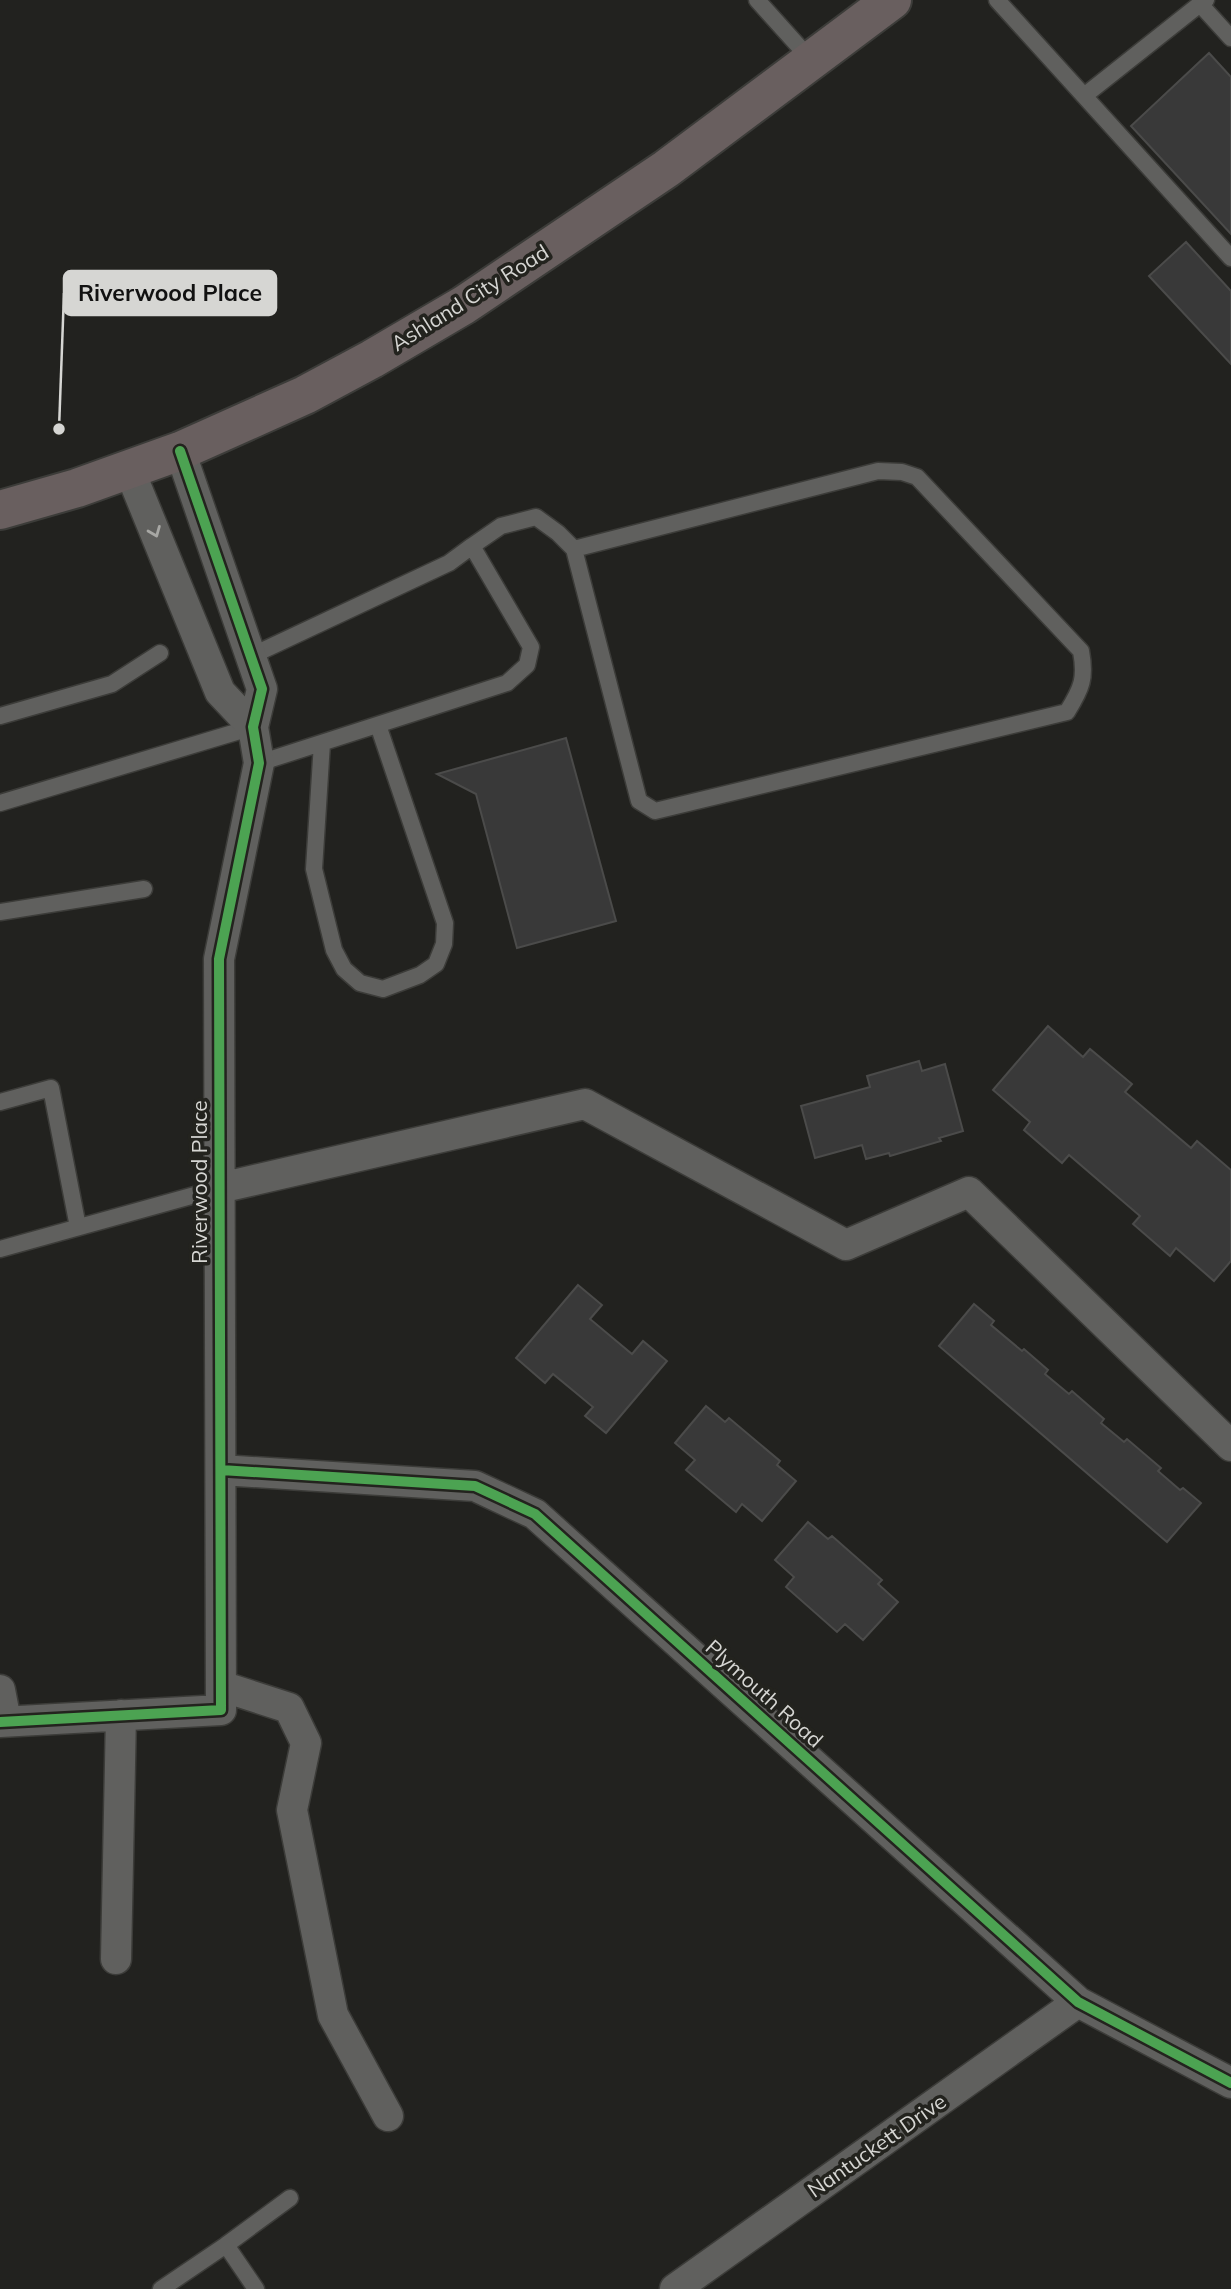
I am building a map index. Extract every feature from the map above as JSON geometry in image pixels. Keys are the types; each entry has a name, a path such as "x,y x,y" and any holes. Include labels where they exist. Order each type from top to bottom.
{"highway":[{"name":"Ashland City Road","path":"0,510 77,488 180,452 305,395 372,359 464,305 666,169 892,0"}],"street":[{"name":"Riverwood Place","path":"0,1690 3,1722 221,1710 219,959 259,763 253,727 262,689 180,452"},
{"path":"129,469 220,692 253,727"},
{"path":"220,1188 585,1104 846,1245 969,1192 1231,1446"},
{"name":"Plymouth Road","path":"221,1470 475,1486 535,1514 1078,2002 1231,2083"},
{"path":"221,1686 289,1708 306,1743 292,1810 333,2015 388,2116"},
{"path":"116,1959 121,1715"},
{"name":"Nantuckett Drive","path":"675,2289 1078,2002"}],"lane":[{"path":"757,0 811,60"},
{"path":"997,0 1231,258"},
{"path":"1084,96 1203,2 1231,38"},
{"path":"251,656 449,563 501,526 536,517 574,549 639,801 655,811 1067,712 1082,689 1084,668 1081,651 918,477 902,472 878,471 574,549"},
{"path":"259,763 507,683 527,665 531,647 472,546"},
{"path":"0,716 112,684 160,653"},
{"path":"323,743 314,869 320,896 334,950 344,969 360,983 383,989 419,975 436,964 444,944 445,923 378,724"},
{"path":"0,803 253,727"},
{"path":"0,912 144,890"},
{"path":"0,1102 51,1087 78,1227"},
{"path":"0,1249 220,1188"},
{"path":"161,2289 290,2198"},
{"path":"226,2245 256,2289"}],"building":[{"path":"1209,53 1231,77 1231,234 1131,126"},
{"path":"1186,242 1231,291 1231,364 1149,276"},
{"path":"566,738 616,921 517,948 476,794 437,774"},
{"path":"1048,1026 1083,1057 1090,1049 1132,1084 1125,1092 1191,1148 1197,1141 1231,1170 1231,1261 1214,1281 1176,1248 1170,1256 1133,1224 1140,1216 1069,1155 1062,1163 1024,1130 1030,1122 993,1090"},
{"path":"919,1061 922,1071 945,1064 963,1131 939,1138 941,1141 890,1156 889,1153 866,1159 862,1145 815,1158 801,1106 870,1087 867,1076"},
{"path":"578,1285 602,1305 590,1319 632,1354 643,1341 667,1361 606,1433 585,1416 593,1407 553,1374 545,1383 516,1358"},
{"path":"974,1304 994,1321 991,1325 1048,1370 1045,1374 1069,1394 1072,1391 1104,1419 1101,1423 1124,1442 1127,1439 1161,1468 1158,1471 1180,1490 1183,1488 1201,1503 1167,1542 939,1346"},
{"path":"706,1406 725,1422 729,1418 780,1461 777,1465 796,1481 762,1521 742,1504 736,1512 686,1470 695,1460 675,1443"},
{"path":"808,1522 828,1539 832,1536 882,1580 878,1584 898,1602 863,1640 845,1624 837,1632 786,1587 794,1577 775,1560"}],"cycle path":[{"path":"0,1722 221,1710 219,959 259,763 253,727 262,689 180,451"},
{"path":"221,1470 475,1486 535,1514 1078,2002 1231,2083"}],"place":[{"name":"Riverwood Place","path":"59,429"}]}
